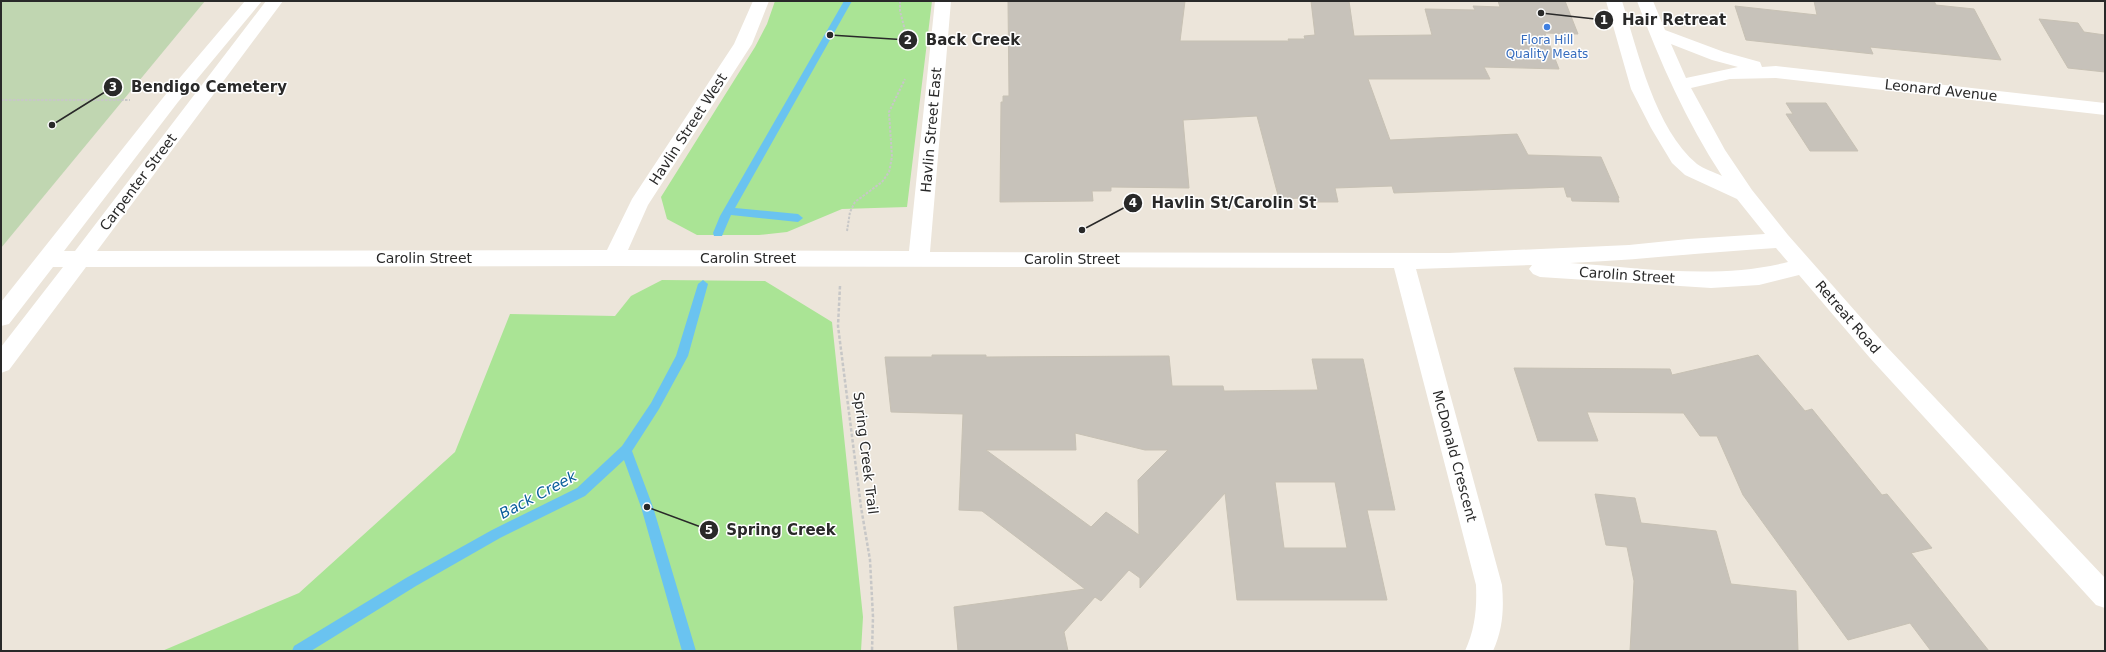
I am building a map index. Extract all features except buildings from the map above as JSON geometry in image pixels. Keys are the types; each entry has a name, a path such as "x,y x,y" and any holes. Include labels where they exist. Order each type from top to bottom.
{"street":[{"name":"Carpenter Street","path":"1,318 172,98 254,1"},
{"name":"Carpenter Street","path":"1,364 275,1"},
{"name":"Havlin Street West","path":"614,258 639,204 743,44 761,1"},
{"name":"Havlin Street East","path":"919,259 943,1"},
{"path":"1614,1 1640,89 1660,128 1679,158 1692,170 1745,195"},
{"name":"Retreat Road","path":"1645,1 1657,33 1680,85 1717,153 1745,195 1803,266 1878,352 2105,596"},
{"name":"Leonard Avenue","path":"1657,33 1718,56 1776,72"},
{"name":"Leonard Avenue","path":"1680,85 1730,73 1776,72 2105,109"},
{"name":"Carolin Street","path":"47,259 614,258 1450,261 1629,253 1688,246 1781,240"},
{"name":"McDonald Crescent","path":"1402,261 1489,585 1491,612 1490,626 1479,651"},
{"name":"Carolin Street","path":"1450,261 1673,279 1711,280 1758,277 1803,266"}],"path":[{"path":"900,1 900,11 908,35 908,48"},
{"path":"851,210 856,200 884,181 889,174 891,166 888,121 890,109 903,86 906,71"},
{"path":"1,100 130,100"},
{"name":"Spring Creek Trail","path":"843,259 839,293 838,320 861,507 870,560 873,617 872,651"}],"green space":[{"path":"1,1 205,1 1,248"},
{"path":"775,1 932,1 907,207 842,209 787,232 759,235 697,235 667,219 661,197 755,47 767,24"},
{"path":"662,280 765,281 832,322 863,617 861,651 162,651 299,593 455,452 510,314 615,316 631,296"}],"waterway":[{"name":"Back Creek","path":"718,233 725,216 848,1"},
{"path":"728,211 798,218"},
{"name":"Back Creek","path":"626,450 655,406 682,356 703,284"},
{"name":"Back Creek","path":"299,651 411,582 496,534 581,492 626,450"},
{"path":"626,450 647,507 689,651"}],"place":[{"name":"Hair Retreat","path":"1541,13"},
{"name":"Flora Hill Quality Meats","path":"1547,27"},
{"name":"Back Creek","path":"830,35"},
{"name":"Bendigo Cemetery","path":"52,125"},
{"name":"Havlin St/Carolin St","path":"1082,230"},
{"name":"Spring Creek","path":"647,507"}]}
